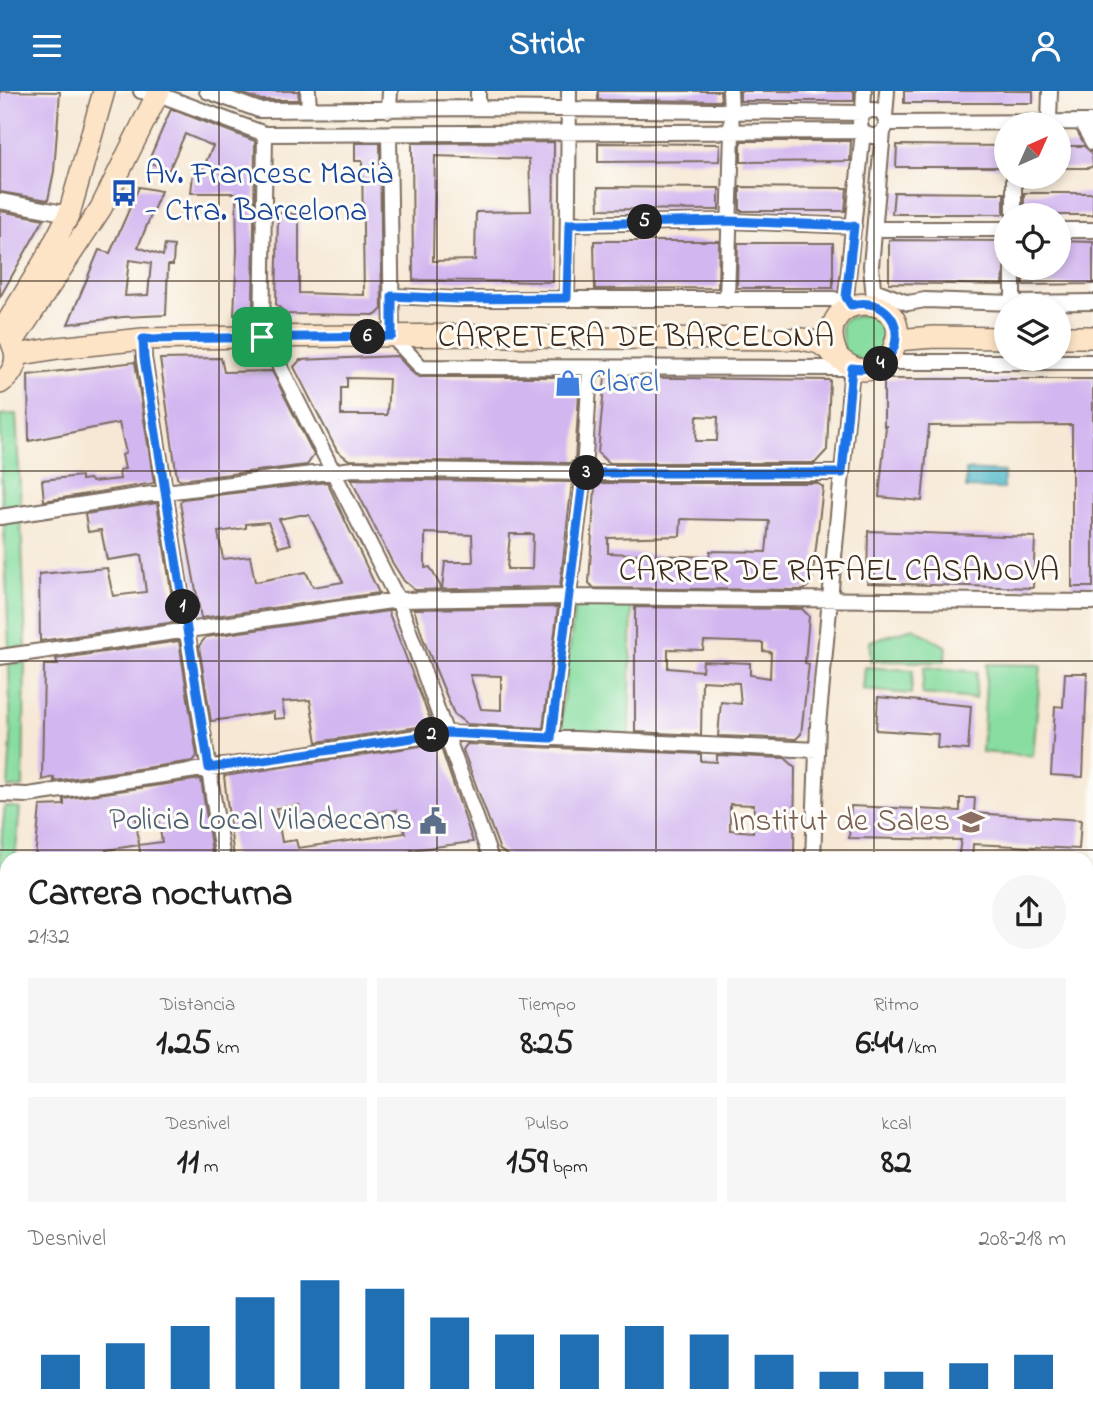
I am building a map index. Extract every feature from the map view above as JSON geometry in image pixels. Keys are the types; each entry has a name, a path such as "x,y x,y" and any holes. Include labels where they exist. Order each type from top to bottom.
{"street":[{"path":"0,383 12,373 7,341 69,214 104,91"},
{"path":"207,91 259,110 478,108 863,114 876,110 885,124"},
{"path":"308,91 309,109"},
{"path":"389,110 390,91"},
{"path":"478,91 478,108"},
{"path":"567,298 569,91"},
{"path":"727,300 732,132 730,91"},
{"path":"813,852 817,750 842,473 848,366 832,345 832,331 845,311 863,131 860,120 863,114 864,91"},
{"path":"848,366 873,369 885,362 896,340 894,321 874,298 871,265 887,91"},
{"path":"1049,112 1050,91"},
{"path":"7,341 101,208 152,92 265,134 863,131 872,136 885,124 994,123"},
{"path":"1087,122 1093,143"},
{"path":"265,134 262,337 266,347 273,353 398,600 488,852"},
{"path":"389,134 392,336"},
{"path":"0,201 69,214"},
{"path":"569,224 728,221 854,226"},
{"path":"875,229 994,229"},
{"path":"1071,230 1093,230"},
{"name":"CARRETERA DE BARCELONA","path":"392,296 457,299 834,299 845,311 819,331 802,339"},
{"path":"845,311 874,298 908,303 925,300 994,302"},
{"path":"1071,302 1093,302"},
{"name":"CARRETERA DE BARCELONA","path":"7,341 58,348 143,339 262,337 472,335 802,339 820,343 848,366"},
{"name":"CARRETERA DE BARCELONA","path":"392,336 421,367 590,374 848,366"},
{"path":"896,340 925,337 994,338"},
{"path":"1071,337 1093,337"},
{"path":"143,339 222,852"},
{"path":"885,362 1093,362"},
{"path":"551,738 583,478 590,374"},
{"path":"0,517 165,492 353,469 583,478 842,473"},
{"name":"CARRER DE RAFAEL CASANOVA","path":"0,657 398,600 570,597 1093,602"},
{"path":"0,794 27,795 446,733 817,750"}],"green space":[{"path":"871,313 885,326 889,345 870,363 844,354 841,325 845,319"},
{"path":"16,414 21,509 2,510 0,415"},
{"path":"21,520 26,647 9,648 4,521"},
{"path":"575,604 632,605 629,734 559,730"},
{"path":"913,628 947,647 944,662 870,661 870,641"},
{"path":"9,663 25,663 23,787 8,788 11,739"},
{"path":"987,664 1041,665 1033,756 982,752"},
{"path":"865,667 913,670 911,694 863,690"},
{"path":"924,667 977,672 975,699 922,694"},
{"path":"5,806 20,808 16,852 0,852"}],"water":[{"path":"966,470 1004,472 1004,489 966,488"}],"building":[{"path":"0,91 60,92 54,171 48,200 0,192"},
{"path":"235,91 298,91 299,100 261,100"},
{"path":"598,91 720,91 721,101 598,100"},
{"path":"740,91 854,91 854,101 740,101"},
{"path":"904,91 1033,91 1033,103 904,103"},
{"path":"171,109 255,141 253,310 248,315 234,315 236,193 191,193 193,174 201,173 213,146 185,134 169,170 148,162"},
{"path":"741,141 851,141 850,161 741,162"},
{"path":"554,142 553,282 413,280 412,143","holes":["435,156 529,159 531,211 476,212 475,260 433,261"]},
{"path":"355,143 380,143 382,309 376,315 286,314 276,304 278,213 299,214 299,293 364,295 362,161 355,161"},
{"path":"598,143 720,144 719,161 598,162"},
{"path":"897,145 994,146 994,167 896,167"},
{"path":"1071,146 1084,146 1092,153 1093,166 1071,168"},
{"path":"139,187 161,191 138,247 163,256 165,245 174,246 173,265 168,265 166,315 68,324 99,250 110,253","holes":["129,260 151,263 148,295 125,296"]},
{"path":"598,187 719,188 719,210 599,209"},
{"path":"740,187 847,188 845,211 740,211"},
{"path":"894,192 1004,193 1004,203 994,203 994,214 892,214"},
{"path":"1024,193 1093,193 1093,215 1071,215 1071,203 1024,203"},
{"path":"0,211 44,219 0,297"},
{"path":"889,240 994,241 994,280 1003,280 1003,285 889,283"},
{"path":"594,241 719,241 718,288 595,289"},
{"path":"1071,241 1093,242 1093,284 1023,285 1023,280 1071,280"},
{"path":"738,243 833,243 833,288 737,288"},
{"path":"397,356 420,377 580,377 575,460 570,463 349,460 337,451 294,367 300,360","holes":["347,378 389,379 387,415 341,415 341,388 347,388"]},
{"path":"221,358 224,372 272,371 314,455 307,465 180,480 177,478 160,359"},
{"path":"135,362 154,483 44,501 42,480 81,476 81,480 89,479 92,482 120,479 119,470 125,469 122,455 126,453 119,423 29,441 28,375"},
{"path":"605,377 830,380 827,450 815,463 608,463 598,453","holes":["697,416 718,417 717,441 696,441"]},
{"path":"884,379 1093,379 1093,587 1072,587 1072,425 929,426 922,501 879,497 886,426"},
{"path":"351,479 572,482 560,587 415,590 404,581","holes":["425,533 472,535 473,562 445,562 442,589 430,567 425,568","510,534 533,534 532,569 507,569"]},
{"path":"327,482 379,593 201,618 180,503 183,499","holes":["309,515 343,582 313,587 306,572 255,582 250,556 223,559 218,532 246,528 246,524 268,522 279,547 291,544 279,519"]},
{"path":"601,483 817,483 823,487 812,582 804,590 594,588 589,583 595,488","holes":["681,519 769,521 766,552 710,551 709,557 608,553 608,538 680,536"]},
{"path":"157,503 176,622 40,641 39,574 107,568 113,596 146,592 141,555 107,560 101,530 88,532 85,514"},
{"path":"868,531 1035,537 1033,588 867,583"},
{"path":"558,607 543,728 467,724 454,714 414,609","holes":["470,675 501,676 501,710 481,709"]},
{"path":"635,607 802,609 809,616 805,663 809,664 801,734 796,739 718,736 721,702 741,704 739,683 702,681 701,735 635,732","holes":["704,641 763,643 763,651 771,652 770,678 750,675 750,663 703,661 702,671 668,668 668,649 703,650"]},
{"path":"388,611 430,719 425,726 317,742 310,700 282,702 285,718 274,719 274,712 211,721 199,646 206,637"},
{"path":"179,641 197,756 193,761 54,781 54,777 42,780 44,665 58,665 56,659"},
{"path":"1065,673 1087,673 1083,777 1051,775 1055,706 1063,707"},
{"path":"878,697 971,706 968,750 937,748 938,734 876,730"},
{"path":"434,744 441,748 473,842 411,850 412,852 233,852 224,776","holes":["299,805 302,825 396,810 405,833 298,848 296,840 282,842 276,808"]},
{"path":"467,744 701,754 701,761 717,762 717,755 785,758 795,767 794,852 500,850 463,750","holes":["730,804 754,805 753,832 730,830"]},
{"path":"201,779 212,852 140,852 139,845 106,852 36,852 40,806 64,805 64,799","holes":["158,818 162,842 139,845 136,819"]},
{"path":"960,798 975,798 974,813 1081,820 1079,849 973,844 972,852 959,852 961,840 849,838 851,806 960,811"}],"place":[{"name":"Av. Francesc Macià - Ctra. Barcelona","path":"124,193"},
{"name":"Clarel","path":"568,383"},
{"name":"Policia Local Viladecans","path":"433,821"},
{"name":"Institut de Sales","path":"971,822"}],"route":[{"path":"728,221 854,226 846,297 851,305 864,303 883,309 890,314 896,330 893,350 885,362 873,369 852,368 842,473 584,473 551,738 446,733 209,768 143,339 262,337 392,336 392,296 457,299 567,298 569,224 728,221"}]}
